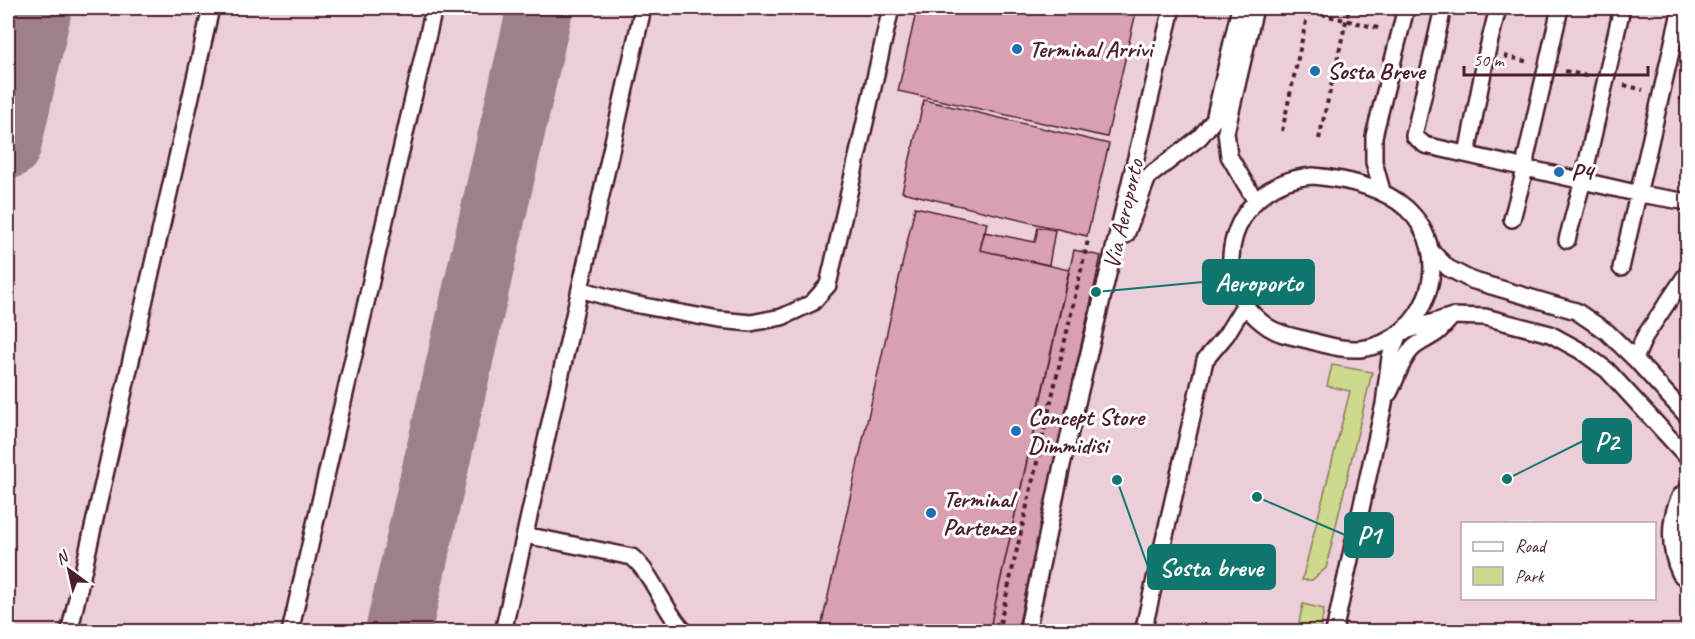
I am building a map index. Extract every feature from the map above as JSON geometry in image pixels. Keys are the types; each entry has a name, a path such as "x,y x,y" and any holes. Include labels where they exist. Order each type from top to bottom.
{"street":[{"path":"1688,501 1683,510 1679,538 1688,569"}],"lane":[{"path":"71,632 211,8"},
{"path":"290,632 434,8"},
{"path":"503,632 644,8"},
{"path":"580,289 628,303 718,320 751,323 782,317 812,303 828,285 891,8"},
{"name":"Via Aeroporto","path":"1027,632 1062,465 1172,8"},
{"path":"1104,294 1148,177 1200,137 1214,120 1240,8"},
{"path":"1255,8 1226,132 1229,156 1255,200"},
{"path":"1382,191 1374,162 1374,136 1406,8"},
{"path":"1443,8 1414,136 1425,145 1526,166 1640,194 1688,202"},
{"path":"1467,154 1498,8"},
{"path":"1512,219 1526,166 1526,157 1560,8"},
{"path":"1567,240 1622,8"},
{"path":"1621,268 1640,194 1681,8"},
{"path":"1334,632 1384,404 1390,357 1399,333 1414,320 1425,303 1433,273 1431,251 1425,234 1413,216 1382,191 1323,177 1301,177 1271,187 1255,200 1241,220 1233,247 1233,278 1245,304 1257,318 1278,333 1341,349 1371,347 1399,333 1453,316 1485,317 1550,334 1581,351 1607,370 1688,458"},
{"path":"1431,251 1448,268 1471,280 1576,311 1607,332 1688,417"},
{"path":"1635,359 1646,336 1688,272"},
{"path":"1143,632 1205,360 1226,335 1245,304"},
{"path":"1384,404 1401,364 1410,351 1419,342 1437,333 1453,316"},
{"path":"525,535 632,557 645,568 651,584 684,632"}],"path":[{"path":"1295,8 1309,9 1400,33"},
{"path":"1319,139 1349,8"},
{"path":"1282,131 1309,9"},
{"path":"998,632 1088,240"},
{"path":"1229,632 1231,623"}],"shaded area":[{"path":"8,8 1687,8 1687,631 8,631"}],"green space":[{"path":"1332,365 1372,372 1326,568 1312,580 1302,580 1350,391 1327,386"},
{"path":"1303,604 1324,609 1320,631 1297,631"}],"building":[{"name":"Terminal Arrivi","path":"917,8 1137,8 1107,137 898,91"},
{"path":"924,100 1109,144 1087,236 902,192"},
{"name":"Terminal Partenze","path":"915,207 987,223 980,250 1069,270 989,632 820,632"},
{"path":"1038,227 1055,230 1049,265 980,250 984,232 1035,242"},
{"path":"1074,250 1101,256 1017,632 989,632"}],"taxiway":[{"path":"8,146 39,8"},
{"path":"398,632 540,8"}],"place":[{"name":"Terminal Arrivi","path":"1017,49"},
{"name":"Sosta Breve","path":"1315,71"},
{"name":"P4","path":"1559,172"},
{"name":"Aeroporto","path":"1096,292"},
{"name":"Concept Store Dimmidisi","path":"1016,431"},
{"name":"P2","path":"1507,479"},
{"name":"Sosta breve","path":"1117,480"},
{"name":"P1","path":"1257,497"},
{"name":"Terminal Partenze","path":"931,513"}]}
